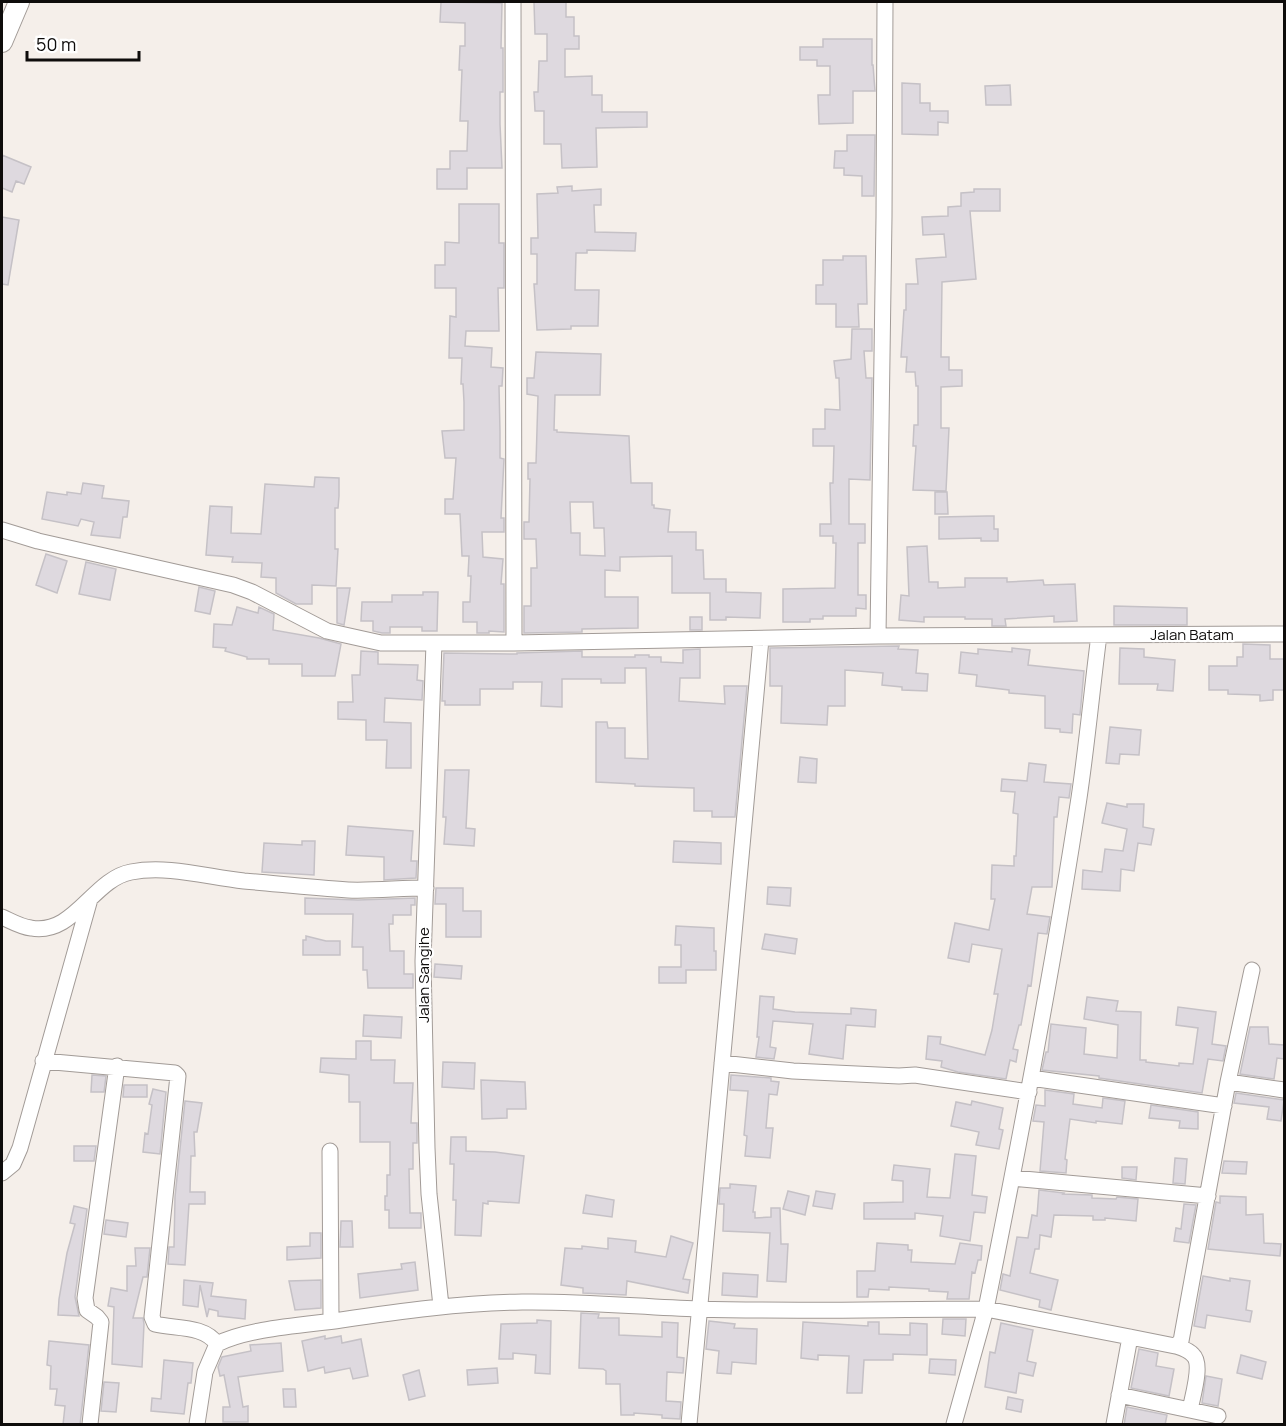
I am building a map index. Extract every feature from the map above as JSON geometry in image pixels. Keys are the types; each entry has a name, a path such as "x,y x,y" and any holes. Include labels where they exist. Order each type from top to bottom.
{"main road":[{"path":"2,42 18,2"}],"street":[{"path":"513,2 514,643"},
{"path":"878,636 885,2"},
{"name":"Jalan Batam","path":"2,530 38,541 232,585 252,592 327,631 381,642 514,643 878,636 1284,634"},
{"path":"954,1425 986,1310 1030,1085 1079,796 1099,635"},
{"path":"689,1425 761,639"},
{"name":"Jalan Sangihe","path":"434,643 423,961 429,1194 441,1306"},
{"path":"2,917 31,928 44,929 64,921 118,875 144,870 185,872 241,880 351,890 426,888"},
{"path":"2,1173 13,1164 20,1148 90,898"},
{"path":"1176,1346 1181,1341 1228,1082 1252,970"},
{"path":"43,1061 117,1066 170,1072 178,1076 152,1317 155,1324 208,1335 217,1344"},
{"path":"723,1063 793,1071 899,1077 915,1075 1224,1106"},
{"path":"90,1425 100,1322 87,1310 85,1298 117,1066"},
{"path":"1228,1082 1284,1090"},
{"path":"330,1151 331,1321"},
{"path":"1012,1178 1208,1196"},
{"path":"198,1425 205,1372 217,1344 226,1339 331,1321 441,1306 554,1302 700,1309 986,1310 1176,1346 1192,1353 1197,1360 1190,1410"},
{"path":"1114,1425 1130,1337"},
{"path":"1119,1395 1218,1416"}],"building":[{"path":"441,2 502,3 503,92 500,92 500,124 502,168 467,168 467,189 437,189 437,169 450,169 450,151 467,151 468,121 460,121 462,70 459,70 460,46 465,46 465,23 440,22"},
{"path":"534,2 566,2 566,17 574,17 574,36 579,36 579,49 565,49 565,77 592,76 592,95 602,95 602,112 647,112 647,127 596,128 597,167 562,168 561,144 544,144 544,111 535,111 534,92 538,92 539,61 547,61 547,34 535,34"},
{"path":"823,39 872,39 875,91 853,91 853,123 819,124 818,95 830,95 830,66 817,66 817,60 800,60 800,47 823,47"},
{"path":"902,83 920,84 920,103 930,103 930,111 948,111 948,123 938,122 938,135 902,134"},
{"path":"1010,85 1011,105 986,105 985,86"},
{"path":"847,135 875,135 874,196 862,196 862,176 844,175 844,168 834,168 835,151 847,151"},
{"path":"2,155 31,167 24,184 16,181 12,192 2,188"},
{"path":"572,186 572,191 601,189 601,205 594,205 595,232 636,233 635,251 587,250 587,253 576,253 575,290 599,290 598,326 537,330 534,284 537,284 537,254 531,254 531,238 538,238 537,194 558,193 557,187"},
{"path":"974,189 1000,189 1000,211 970,211 976,279 942,282 941,357 949,357 949,370 962,370 962,386 941,387 941,428 949,428 946,491 913,490 916,446 913,446 914,425 918,425 918,386 916,386 915,372 906,372 907,357 901,357 906,284 918,284 916,259 946,257 944,234 923,235 922,217 948,216 948,207 961,206 961,193 974,192"},
{"path":"459,204 499,204 499,243 504,243 504,288 498,288 499,331 466,331 465,346 492,348 491,367 503,368 502,386 499,386 500,458 504,459 501,518 504,518 504,532 482,532 483,557 503,559 501,584 504,584 504,632 477,633 477,622 463,622 463,602 470,602 469,556 462,556 460,514 445,514 445,499 453,499 456,458 445,458 442,431 464,430 464,402 463,384 461,384 462,358 449,358 450,316 456,317 456,288 435,288 435,265 445,265 445,242 459,243"},
{"path":"2,217 19,220 8,285 2,284"},
{"path":"843,256 866,256 867,304 858,304 859,327 836,327 836,304 816,304 816,285 823,285 823,260 843,260"},
{"path":"852,329 872,329 872,351 864,351 866,378 872,378 870,480 849,479 849,524 865,524 865,543 858,543 858,595 866,595 866,609 856,608 856,616 823,616 823,619 810,619 810,622 783,622 783,589 835,588 836,543 833,543 833,536 820,536 820,524 831,524 830,483 833,483 834,446 813,446 813,429 825,429 825,409 840,410 839,378 836,378 834,361 851,359"},
{"path":"536,352 601,354 600,395 555,395 554,430 629,436 631,483 652,483 654,508 670,510 668,532 696,532 696,550 703,550 704,579 726,579 726,592 761,593 760,618 726,617 726,620 710,620 710,593 672,593 672,556 620,557 620,571 605,570 605,597 638,597 638,628 524,633 524,606 531,606 531,568 537,568 536,539 524,539 524,522 529,522 528,463 536,463 538,396 527,394 527,378 534,378","holes":["570,502 593,502 594,528 604,528 605,556 580,555 580,533 571,533"]},
{"path":"315,477 339,478 338,508 335,508 335,549 338,549 336,586 312,585 312,604 296,604 276,593 276,578 261,577 262,563 232,562 233,557 206,555 210,506 232,507 231,533 261,534 265,484 314,487"},
{"path":"83,483 104,486 102,498 129,501 127,517 123,517 120,538 91,535 94,522 81,519 78,526 42,519 47,492 67,495 67,492 81,494"},
{"path":"935,492 947,492 948,514 935,514"},
{"path":"994,516 994,529 998,529 998,541 981,541 981,538 939,539 939,517"},
{"path":"927,546 929,582 938,582 938,588 965,587 965,578 1007,578 1007,582 1043,580 1044,585 1075,584 1077,621 1054,622 1054,616 1005,619 1006,626 992,626 992,619 965,619 965,617 924,617 924,622 899,620 901,595 909,596 907,547"},
{"path":"46,554 67,561 57,593 36,585"},
{"path":"86,562 116,569 110,600 79,594"},
{"path":"199,587 215,591 210,614 195,611"},
{"path":"337,588 350,588 344,625 337,623"},
{"path":"423,592 438,592 437,631 422,631 422,627 390,627 390,633 382,633 373,631 373,621 361,621 362,602 392,602 392,595 423,595"},
{"path":"1114,606 1187,608 1187,625 1114,625"},
{"path":"237,607 258,613 259,607 274,614 273,630 341,644 335,676 302,676 302,664 269,664 269,659 247,659 247,657 225,651 226,648 213,647 214,624 232,625"},
{"path":"690,617 702,617 702,630 690,630"},
{"path":"1243,644 1270,645 1270,659 1284,659 1284,690 1273,690 1273,700 1260,701 1260,695 1228,694 1228,690 1209,690 1209,666 1237,666 1237,657 1243,657"},
{"path":"899,646 898,649 918,650 916,673 928,674 927,691 902,690 902,687 882,685 883,673 845,670 845,706 828,706 827,725 781,723 782,686 770,686 770,648"},
{"path":"1012,648 1030,650 1028,665 1084,671 1080,715 1073,714 1072,733 1045,728 1045,696 1009,693 1009,690 976,686 977,675 959,673 961,652 978,654 978,649 1012,652"},
{"path":"1120,648 1144,649 1144,657 1175,660 1173,691 1157,690 1158,684 1119,684"},
{"path":"700,649 700,678 680,678 679,701 725,704 724,686 747,686 735,817 712,817 712,811 694,811 694,788 596,782 596,722 607,722 608,728 625,728 625,758 648,759 646,668 625,668 625,683 601,683 601,679 562,679 562,707 541,706 542,682 513,682 513,689 480,689 480,705 445,705 445,701 442,701 444,653 517,654 582,651 582,657 649,655 649,657 661,657 661,662 683,663 683,650"},
{"path":"361,651 378,652 378,664 418,665 417,680 423,681 422,700 385,698 384,722 411,723 411,768 386,768 387,740 366,740 366,720 338,719 338,702 353,702 352,675 360,675"},
{"path":"1110,727 1141,730 1139,755 1120,754 1119,764 1106,763"},
{"path":"800,757 817,759 816,783 798,782"},
{"path":"1029,763 1046,765 1044,782 1071,784 1069,798 1059,797 1057,817 1054,817 1052,887 1032,887 1027,914 1050,917 1047,934 1038,933 1031,986 1028,985 1021,1025 1019,1025 1013,1049 1018,1050 1016,1062 1010,1060 1006,1079 958,1072 941,1067 942,1061 926,1059 928,1036 941,1037 940,1044 985,1055 998,994 994,994 1002,949 972,944 969,962 948,958 955,923 989,930 995,899 991,899 992,865 1014,866 1014,856 1016,856 1018,814 1013,813 1015,792 1001,791 1002,779 1027,781"},
{"path":"445,770 469,770 466,828 475,829 474,846 444,844"},
{"path":"1107,803 1127,807 1127,804 1144,804 1143,827 1154,829 1151,845 1138,843 1134,871 1121,869 1120,891 1082,889 1083,870 1102,872 1105,849 1123,851 1127,829 1102,823"},
{"path":"348,826 413,831 411,861 417,861 416,878 384,880 384,857 346,855"},
{"path":"302,841 315,841 314,875 262,872 264,843 302,845"},
{"path":"674,841 721,843 721,864 673,862"},
{"path":"768,887 791,888 790,906 767,904"},
{"path":"436,888 463,888 463,911 481,911 481,937 446,937 446,904 435,904"},
{"path":"305,898 358,900 415,898 415,905 411,905 411,915 393,915 393,924 389,924 390,951 404,951 404,974 413,974 413,988 368,988 367,970 363,970 363,947 352,947 353,914 305,914"},
{"path":"676,926 714,928 716,970 686,970 686,983 659,983 659,967 681,967 681,945 675,945"},
{"path":"765,934 797,939 795,954 762,949"},
{"path":"306,936 326,941 340,941 340,955 303,955 303,940 306,940"},
{"path":"435,964 462,966 461,979 434,977"},
{"path":"760,996 774,997 773,1009 795,1012 851,1014 851,1008 876,1010 875,1027 846,1025 843,1059 809,1054 813,1024 773,1021 770,1047 776,1048 774,1059 756,1057"},
{"path":"1087,997 1118,1001 1116,1011 1141,1012 1140,1060 1179,1066 1179,1063 1193,1064 1198,1028 1176,1025 1178,1007 1216,1012 1212,1044 1226,1046 1223,1061 1208,1059 1202,1093 1099,1078 1099,1076 1042,1070 1046,1052 1048,1052 1051,1024 1086,1028 1084,1054 1117,1058 1118,1025 1084,1019"},
{"path":"364,1015 402,1017 401,1038 363,1036"},
{"path":"1250,1027 1268,1027 1269,1044 1284,1045 1284,1059 1277,1058 1274,1079 1240,1074"},
{"path":"356,1041 371,1041 371,1060 395,1060 394,1083 413,1083 411,1123 417,1123 417,1143 413,1143 413,1169 409,1169 410,1213 421,1213 421,1228 389,1228 389,1210 385,1210 385,1196 387,1196 387,1175 390,1175 390,1142 360,1142 360,1102 349,1102 349,1075 320,1072 321,1058 356,1059"},
{"path":"443,1062 475,1063 474,1089 442,1087"},
{"path":"92,1075 106,1076 104,1092 91,1092"},
{"path":"731,1075 771,1078 771,1081 779,1082 777,1095 769,1094 766,1128 773,1128 770,1158 745,1156 747,1136 744,1135 748,1091 730,1090"},
{"path":"481,1080 525,1082 526,1109 507,1109 507,1118 482,1119"},
{"path":"124,1085 147,1085 147,1097 123,1097"},
{"path":"153,1089 166,1092 160,1154 143,1152 145,1133 148,1134 152,1105 149,1104"},
{"path":"1045,1090 1074,1094 1073,1104 1102,1108 1103,1098 1125,1101 1122,1124 1070,1119 1065,1159 1067,1160 1066,1173 1040,1171 1044,1122 1033,1121 1036,1105 1045,1106"},
{"path":"1236,1093 1284,1100 1281,1121 1267,1119 1269,1107 1234,1103"},
{"path":"185,1101 202,1103 197,1132 194,1132 195,1156 191,1156 190,1192 205,1192 205,1204 189,1204 185,1265 168,1264 169,1247 174,1247 175,1197"},
{"path":"972,1101 1003,1108 999,1129 1003,1130 999,1149 976,1145 979,1132 951,1126 956,1102 971,1105"},
{"path":"1151,1105 1198,1112 1198,1129 1179,1128 1180,1121 1149,1118"},
{"path":"451,1137 466,1137 466,1151 524,1156 519,1203 488,1201 488,1204 483,1203 481,1236 455,1235 456,1200 453,1200 454,1164 450,1164"},
{"path":"74,1146 96,1146 94,1161 74,1161"},
{"path":"955,1154 976,1156 972,1195 987,1197 985,1213 974,1212 970,1241 940,1236 943,1216 915,1213 915,1219 864,1219 864,1203 903,1202 903,1181 892,1180 894,1165 930,1169 927,1197 950,1198"},
{"path":"1175,1158 1187,1159 1185,1184 1173,1183"},
{"path":"1224,1161 1247,1162 1246,1174 1222,1173"},
{"path":"1122,1167 1137,1167 1136,1180 1122,1178"},
{"path":"730,1184 756,1186 753,1212 755,1212 755,1218 771,1217 771,1208 780,1208 781,1244 788,1244 786,1282 767,1281 770,1233 723,1231 724,1204 719,1204 720,1188 730,1188"},
{"path":"1039,1190 1092,1195 1092,1198 1138,1199 1136,1221 1105,1218 1105,1220 1093,1220 1093,1216 1054,1215 1051,1237 1040,1235 1039,1249 1035,1249 1030,1273 1058,1280 1051,1310 1039,1307 1040,1300 1000,1290 1003,1274 1010,1276 1017,1237 1028,1238 1032,1215 1037,1216"},
{"path":"788,1191 809,1196 805,1215 783,1209"},
{"path":"816,1191 835,1194 832,1209 813,1206"},
{"path":"586,1195 614,1200 612,1217 583,1213"},
{"path":"1220,1196 1246,1197 1246,1215 1263,1214 1264,1243 1281,1244 1280,1256 1208,1249 1216,1202 1220,1203"},
{"path":"1184,1204 1196,1205 1189,1243 1174,1241 1176,1228 1181,1229"},
{"path":"74,1206 87,1209 75,1297 79,1316 58,1315 67,1253 75,1224 70,1223"},
{"path":"106,1220 128,1223 126,1237 104,1234"},
{"path":"341,1221 352,1221 353,1247 340,1247"},
{"path":"310,1233 321,1233 321,1258 287,1260 287,1247 310,1246"},
{"path":"671,1236 693,1243 683,1279 690,1280 688,1293 627,1281 626,1295 583,1293 583,1288 561,1285 565,1248 582,1249 582,1246 608,1249 608,1238 636,1241 635,1252 666,1257"},
{"path":"877,1243 908,1245 908,1250 912,1250 911,1262 955,1264 960,1243 982,1246 981,1260 978,1260 975,1273 972,1272 969,1299 947,1299 948,1292 929,1291 929,1289 889,1287 889,1290 869,1289 868,1297 857,1297 857,1271 875,1271"},
{"path":"135,1248 150,1248 147,1277 143,1277 133,1318 143,1318 142,1367 112,1364 114,1307 108,1306 111,1288 127,1291 127,1266 136,1266"},
{"path":"415,1262 418,1290 360,1298 358,1274 402,1269 401,1264"},
{"path":"723,1273 758,1275 757,1297 722,1295"},
{"path":"1203,1276 1230,1281 1230,1278 1250,1281 1246,1310 1252,1311 1250,1322 1207,1315 1205,1328 1194,1326"},
{"path":"184,1280 213,1283 211,1296 246,1300 245,1319 218,1316 218,1311 209,1309 207,1317 200,1285 198,1307 183,1305"},
{"path":"321,1280 321,1308 295,1310 289,1281"},
{"path":"581,1313 599,1314 598,1318 619,1318 619,1335 662,1337 662,1322 678,1323 677,1357 684,1358 683,1373 667,1372 666,1401 681,1402 680,1419 634,1413 634,1415 621,1415 620,1384 606,1384 606,1371 603,1369 579,1368"},
{"path":"943,1319 966,1319 965,1336 942,1334"},
{"path":"537,1320 551,1321 550,1374 535,1373 536,1355 513,1353 513,1359 499,1359 501,1324 537,1323"},
{"path":"709,1321 735,1324 734,1328 757,1329 756,1364 732,1362 731,1374 717,1373 719,1351 706,1349"},
{"path":"803,1322 868,1326 868,1322 879,1322 879,1334 910,1335 910,1323 927,1324 927,1355 893,1354 893,1360 864,1360 862,1393 847,1393 849,1356 818,1355 818,1360 801,1358"},
{"path":"1001,1323 1033,1330 1027,1361 1036,1363 1033,1376 1019,1373 1016,1393 985,1387 990,1352 995,1353"},
{"path":"325,1336 325,1339 341,1336 342,1343 361,1339 368,1376 353,1379 350,1368 325,1373 324,1367 308,1371 302,1341"},
{"path":"49,1341 89,1345 80,1425 63,1425 65,1406 55,1405 57,1389 50,1389 51,1366 47,1365"},
{"path":"281,1343 283,1371 238,1377 243,1407 248,1406 248,1422 223,1422 223,1407 230,1407 224,1375 220,1376 218,1367 222,1357 251,1351 250,1345"},
{"path":"1139,1349 1158,1353 1156,1366 1174,1369 1169,1396 1131,1388"},
{"path":"1241,1355 1266,1362 1262,1379 1237,1373"},
{"path":"930,1359 956,1360 955,1375 929,1373"},
{"path":"164,1360 193,1363 184,1414 151,1411 152,1398 161,1399"},
{"path":"497,1368 498,1383 468,1385 467,1370"},
{"path":"419,1370 425,1396 409,1400 403,1375"},
{"path":"1206,1376 1222,1379 1218,1406 1202,1403"},
{"path":"104,1382 119,1383 116,1412 101,1411"},
{"path":"283,1389 295,1389 296,1407 284,1407"},
{"path":"1008,1397 1023,1400 1021,1412 1006,1409"},
{"path":"1127,1407 1167,1415 1165,1425 1124,1425"}]}
